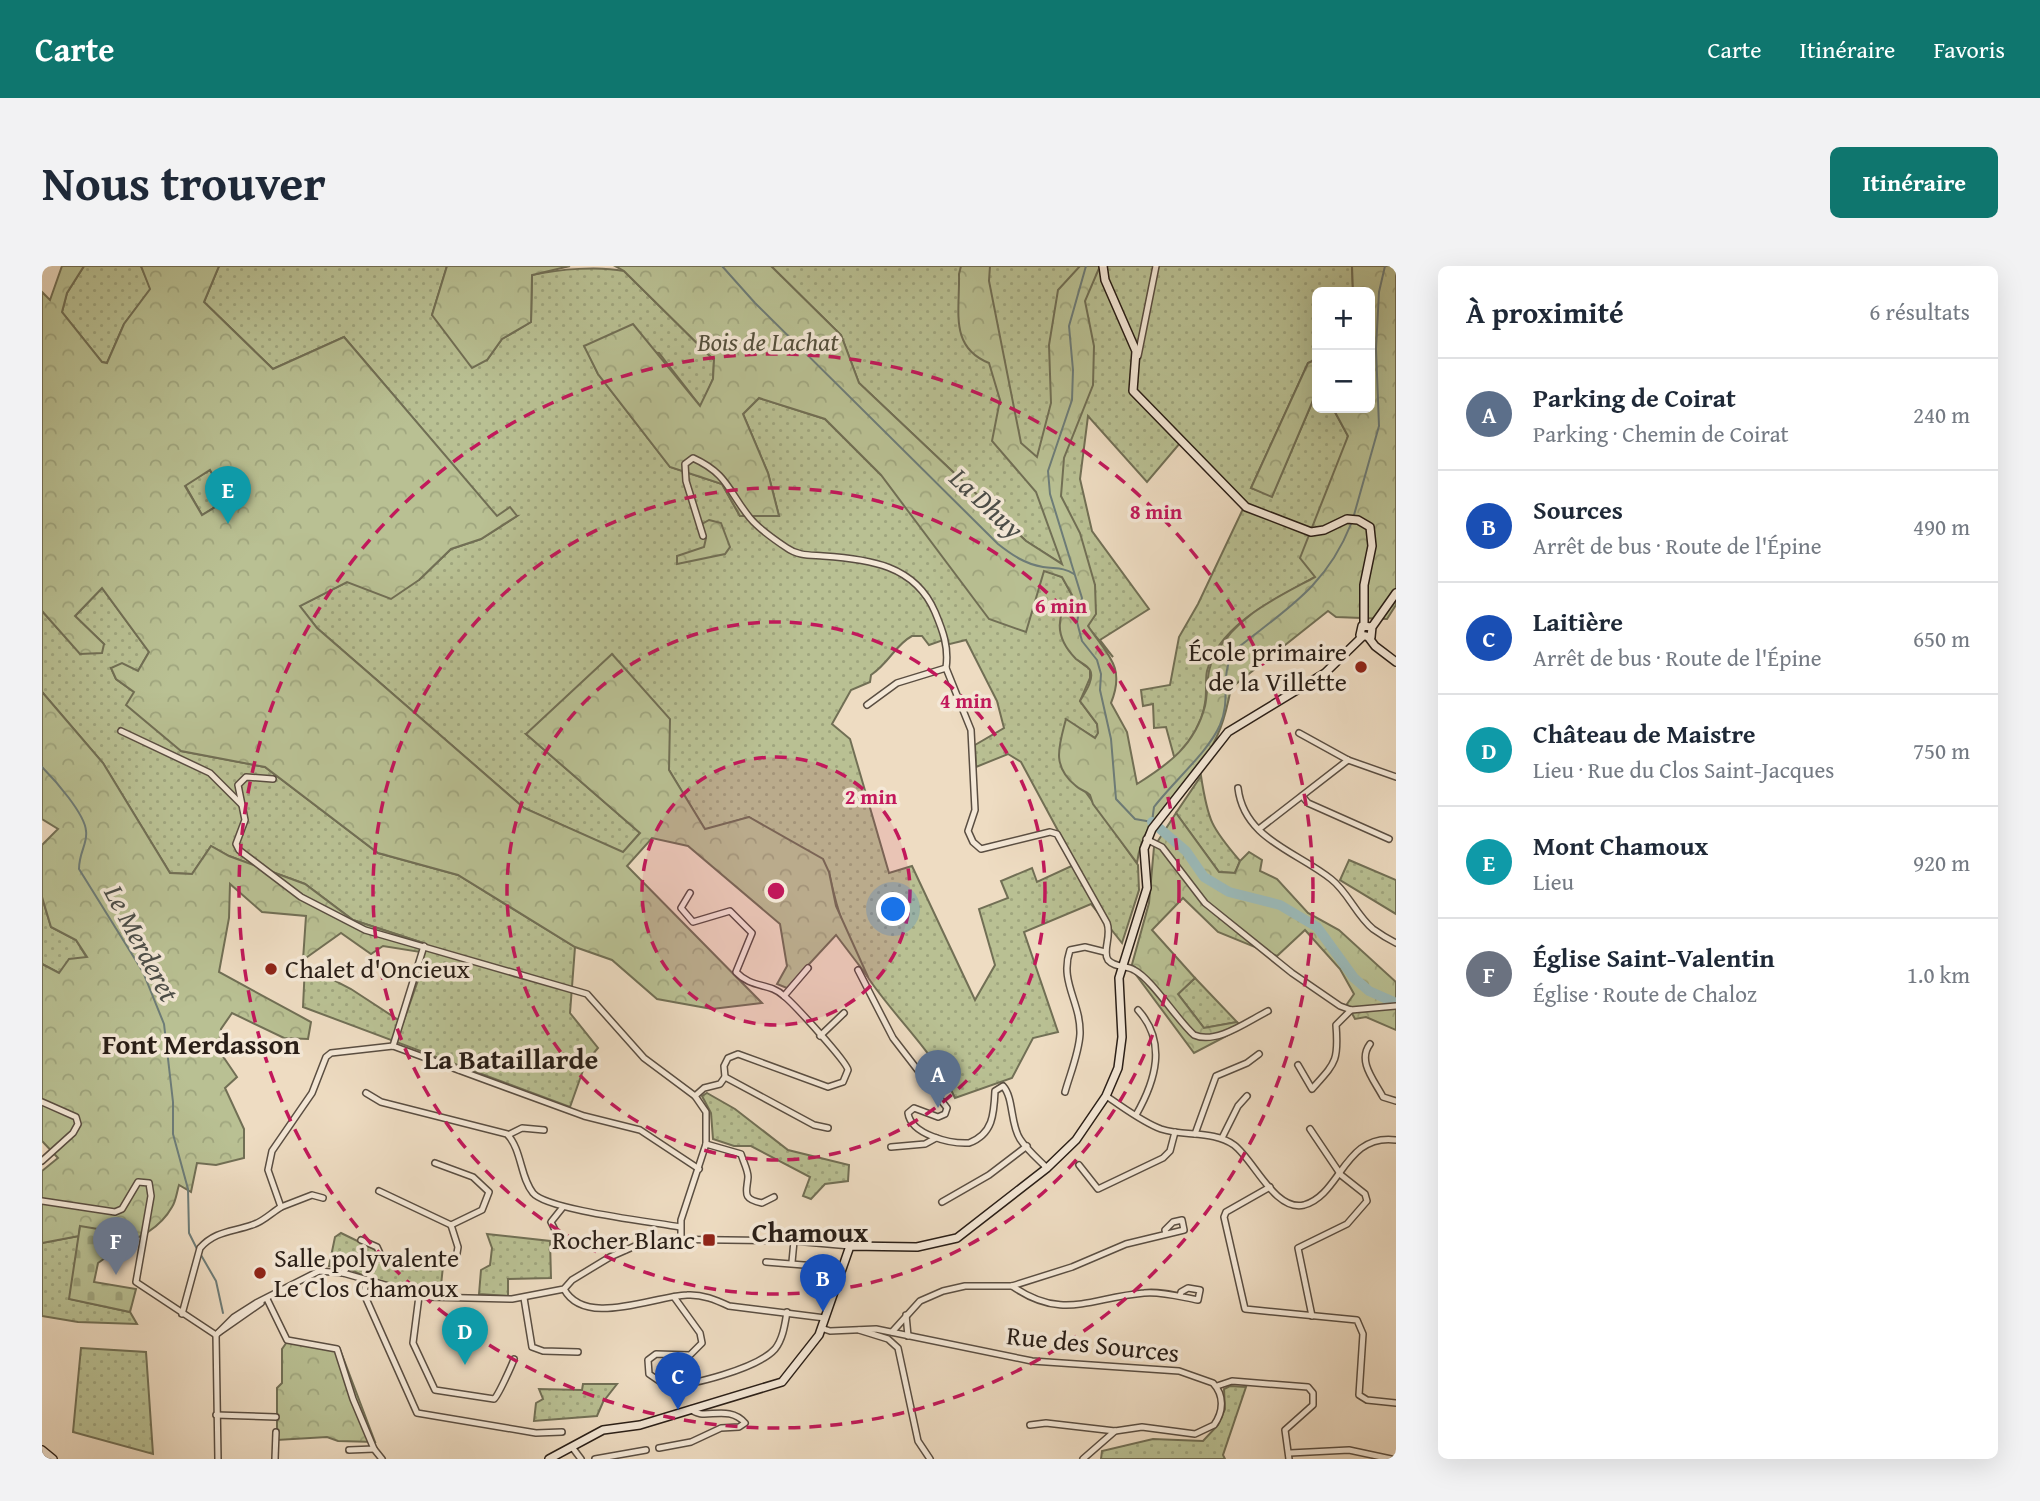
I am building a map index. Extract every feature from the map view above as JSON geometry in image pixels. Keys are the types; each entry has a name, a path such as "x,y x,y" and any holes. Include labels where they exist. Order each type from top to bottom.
{"street":[{"path":"1103,266 1105,281 1137,359"},
{"path":"217,1334 239,1322 265,1300 304,1276 330,1270 419,1296 524,1298 564,1289 581,1274 637,1243 652,1239 793,1241 850,1246 917,1247 957,1238 1047,1168 1076,1140 1107,1096 1118,1068 1122,1044 1118,1001 1121,967 1147,888 1146,839 1153,827 1228,732 1325,673 1374,633 1368,626 1364,584 1373,533 1367,523 1347,519 1324,530 1311,532 1246,507 1136,394 1133,387 1137,359 1156,266"},
{"path":"703,536 686,481 685,464 693,458 722,474 752,520 788,549 804,555 873,561 916,583 930,600 940,623 948,654 946,668 971,730 975,810 968,831 973,842 981,849 1050,832 1057,834 1107,923 1111,933 1105,952 1110,961 1138,972 1188,1030 1202,1039 1215,1037 1268,1011"},
{"path":"1396,593 1368,626 1360,630 1374,646 1396,662"},
{"path":"867,705 897,683 937,668 946,668"},
{"path":"121,731 209,773 243,807"},
{"path":"1299,733 1348,760 1396,777"},
{"path":"1259,829 1348,760"},
{"path":"273,779 246,777 238,785 244,820 236,844 259,868 301,897 342,920 587,994 629,1043 695,1096 706,1112 706,1144 680,1227 681,1239"},
{"path":"1238,788 1240,802 1269,839 1331,878 1373,929 1396,943"},
{"path":"1302,796 1308,803 1389,839"},
{"path":"1146,839 1162,848 1205,903 1292,973 1340,1006 1351,1010 1396,1006"},
{"path":"690,893 681,908 692,922 730,911 735,913 752,933 736,972 751,985 770,988 784,996 848,1065 847,1075 837,1086 828,1087 737,1054 728,1058 724,1066 725,1077 720,1084 704,1088 695,1096"},
{"path":"393,1046 424,946"},
{"path":"1065,1092 1080,1036 1078,1009 1064,968 1070,950 1077,947 1105,952"},
{"path":"784,996 808,968"},
{"path":"858,970 893,1038 946,1106 947,1112 940,1117 916,1108 908,1113 912,1122 936,1138 969,1143 985,1134 993,1119 995,1091 1003,1086 1019,1138 1047,1168"},
{"path":"1136,1115 1153,1081 1157,1051 1148,1021 1138,1010"},
{"path":"1298,1065 1312,1089 1329,1073 1337,1051 1336,1025 1351,1010"},
{"path":"820,1036 844,1013"},
{"path":"1370,1044 1365,1050 1364,1062 1382,1097 1396,1101"},
{"path":"281,1207 268,1170 272,1151 312,1093 326,1057 331,1053 393,1046 584,1116 640,1130 699,1169"},
{"path":"1195,1134 1216,1076 1247,1063 1259,1054"},
{"path":"725,1077 814,1125 828,1128"},
{"path":"366,1093 381,1102 508,1135 522,1128 544,1130"},
{"path":"1107,1096 1160,1129 1222,1138 1244,1154 1283,1201 1305,1205 1316,1199 1365,1146 1381,1140 1396,1140"},
{"path":"1222,1138 1238,1106 1247,1096"},
{"path":"42,1102 76,1117 78,1124 73,1133 42,1161"},
{"path":"1310,1129 1339,1172 1365,1194 1367,1201 1347,1223 1298,1248 1312,1316"},
{"path":"1079,1165 1098,1189 1163,1158 1170,1151 1175,1132"},
{"path":"508,1135 533,1193 563,1207 680,1227"},
{"path":"891,1147 925,1144 936,1138"},
{"path":"706,1144 741,1154 748,1175 744,1189 748,1197 762,1203 774,1197"},
{"path":"942,1202 989,1175 1027,1146"},
{"path":"435,1163 473,1177 488,1188 488,1198 482,1210 451,1225"},
{"path":"42,1201 115,1212 125,1205 138,1182 149,1183 151,1196 136,1282 217,1334"},
{"path":"1270,1187 1226,1212 1224,1217 1242,1304 1249,1311 1357,1320 1363,1334 1359,1395 1367,1400 1396,1403"},
{"path":"379,1191 451,1225"},
{"path":"182,1314 200,1248 206,1240 229,1228 262,1221 281,1207 312,1195 323,1198"},
{"path":"563,1207 551,1222 559,1240 590,1246"},
{"path":"639,1225 646,1220"},
{"path":"343,1273 353,1263 382,1258 453,1262 458,1252 451,1225"},
{"path":"892,1332 920,1301 943,1291 965,1286 1012,1286 1126,1244 1166,1234"},
{"path":"361,1240 377,1247 382,1258"},
{"path":"792,1262 793,1241"},
{"path":"549,1459 611,1428 640,1425 782,1382 802,1360 821,1328 850,1246"},
{"path":"766,1262 816,1266"},
{"path":"366,1280 364,1294 417,1413 536,1433 562,1432"},
{"path":"1012,1286 1032,1300 1070,1307 1146,1293 1180,1296"},
{"path":"564,1289 575,1301 606,1309 688,1295 715,1299 729,1306 825,1318"},
{"path":"419,1296 413,1343 435,1391 494,1399 500,1394 505,1374 514,1359"},
{"path":"674,1297 700,1333 702,1343 690,1355 656,1354 648,1360 649,1374 665,1385 688,1382 758,1362 776,1348 787,1312"},
{"path":"524,1298 532,1347 543,1351 578,1352"},
{"path":"265,1300 287,1340 337,1349 353,1399 374,1449 382,1459"},
{"path":"907,1314 908,1336"},
{"name":"Rue des Sources","path":"821,1328 830,1331 855,1328 892,1332 1032,1362 1183,1372 1204,1378 1217,1386"},
{"path":"855,1328 888,1339 898,1348 918,1441 930,1459"},
{"path":"217,1334 218,1459"},
{"path":"1030,1425 1046,1423 1115,1431 1142,1427 1195,1434 1206,1431 1220,1417 1222,1408 1217,1386 1232,1381 1308,1387 1313,1393 1313,1405 1285,1430 1289,1456 1349,1451 1391,1459"},
{"path":"659,1448 685,1445 721,1428 740,1427 745,1423 729,1413 698,1414 691,1409"},
{"path":"216,1415 276,1417"},
{"path":"1092,1429 1098,1445"},
{"path":"1083,1459 1115,1431"},
{"path":"275,1459 276,1432"},
{"path":"572,1447 581,1459"},
{"path":"349,1450 374,1449"},
{"path":"42,1450 53,1459"},
{"path":"595,1459 646,1450"}],"green space":[{"path":"62,266 84,266 67,293 62,312 102,362 107,363 124,324 150,289 141,266 219,266 204,302 273,369 344,337 497,516 510,507 517,516 481,539 451,549 419,580 391,599 347,582 300,606 317,628 524,808 623,852 640,833 526,734 612,654 670,719 669,770 705,829 749,817 823,859 829,872 836,906 868,977 836,935 787,988 777,984 787,966 780,924 688,846 652,838 627,866 762,1003 712,1009 657,999 612,960 575,947 458,875 378,853 265,767 181,751 126,705 134,692 116,679 111,668 122,663 138,671 149,652 102,588 75,616 104,644 102,653 80,654 42,611 42,292 50,300","holes":["210,470 227,500 202,515 185,486"]},
{"path":"84,266 141,266 151,289 124,324 107,363 102,362 62,312 67,293"},
{"path":"219,266 447,266 432,315 487,360 502,339 531,322 532,275 579,269 624,271 714,360 713,379 701,407 659,353 585,346 598,374 670,467 722,484 740,516 779,516 768,473 743,414 759,398 825,419 881,475 1044,570 1062,577 1072,595 1062,615 1062,635 1072,654 1090,669 1090,678 1080,701 1097,724 1099,733 1095,738 1066,720 1085,791 1138,865 1139,890 1122,943 1091,904 1024,932 1058,1032 1033,1038 1012,1078 955,1098 937,1066 862,967 844,927 829,872 749,817 705,830 669,770 669,719 526,734 640,833 623,853 524,808 317,628 299,606 347,582 419,580 451,549 481,539 517,516 497,517 344,337 273,369 204,302","holes":["912,636 922,636 929,645 943,640 950,644 966,640 997,701 1004,728 975,745 976,767 1008,754 1021,762 1076,864 1037,882 1032,868 1001,881 1008,898 979,909 995,965 975,1000 912,866 889,873 850,739 832,724 851,690 870,682 871,675 906,640"]},
{"path":"447,266 570,266 532,275 531,322 502,339 487,360 472,368 432,315"},
{"name":"Bois de Lachat","path":"615,266 771,266 841,335 859,383 1026,541 1062,564 1036,492 992,441 1000,400 989,363 976,356 962,338 958,314 959,274 961,266 990,266 989,281 1021,443 1037,457 1051,403 1049,345 1058,290 1080,266 1100,266 1085,301 1094,346 1093,385 1064,458 1061,496 1080,533 1095,585 1096,614 1088,626 1108,653 1115,670 1115,690 1111,703 1127,732 1137,784 1170,761 1195,732 1205,706 1212,661 1234,629 1259,609 1315,577 1300,558 1348,436 1336,413 1375,413 1375,287 1353,287 1352,266 1396,266 1396,605 1387,619 1336,617 1328,611 1231,688 1217,737 1192,776 1153,821 1140,848 1137,863 1093,804 1090,795 1068,778 1060,763 1059,747 1066,719 1095,738 1098,733 1097,724 1080,701 1090,682 1090,670 1069,651 1061,636 1062,612 1072,595 1062,577 1044,571 1026,632 989,619 881,475 825,419 759,398 743,414 768,473 779,516 740,516 722,484 670,467 598,374 584,346 633,324 700,406 713,379 714,360 624,271"},
{"path":"771,266 1352,266 1353,287 1312,287 1312,361 1308,363 1251,488 1272,496 1312,403 1312,413 1336,413 1348,436 1315,577 1251,614 1224,639 1207,671 1206,699 1201,719 1194,734 1175,760 1166,727 1154,728 1153,704 1143,706 1141,690 1170,685 1179,637 1198,604 1243,509 1180,443 1147,482 1088,416 1080,479 1092,531 1149,609 1100,640 1113,657 1087,626 1095,585 1026,541 859,383 841,335"},
{"path":"1312,361 1312,403 1272,497 1251,488 1308,363"},
{"path":"210,470 227,500 202,515 185,485"},
{"path":"709,520 721,523 730,547 725,554 677,564 677,556 704,547 706,538 702,524"},
{"path":"102,588 149,652 138,671 111,668 116,679 134,692 181,751 265,767 378,853 458,875 575,947 570,1013 598,1048 586,1062 570,1107 303,1007 305,965 351,989 403,1023 422,969 420,952 423,943 353,920 305,884 229,856 211,846 192,874 170,873 103,763 42,692 42,611 80,653 104,644 75,616"},
{"path":"42,692 103,763 170,873 192,874 211,846 229,856 305,884 353,920 423,943 420,952 383,946 371,954 341,933 303,960 306,916 262,912 230,884 229,918 219,972 311,1022 308,1039 284,1038 232,1013 221,1029 218,1049 237,1077 225,1088 244,1129 244,1158 216,1165 197,1163 191,1192 179,1185 168,1214 148,1232 124,1241 116,1241 115,1232 80,1227 79,1236 42,1243 42,1171 58,1158 42,1141 42,964 59,973 69,959 87,957 76,940 51,927 42,897 42,845 58,829 42,819"},
{"path":"1201,776 1212,823 1240,861 1235,873 1219,872 1176,813"},
{"path":"1176,813 1219,872 1235,873 1240,861 1249,852 1262,860 1260,871 1277,879 1308,913 1339,930 1396,982 1396,1030 1366,1017 1355,1019 1347,1004 1354,994 1340,969 1305,930 1277,956 1218,932 1183,898 1152,930 1195,978 1178,994 1204,1028 1237,1022 1242,1028 1194,1053 1131,968 1149,903 1154,847"},
{"path":"1349,860 1396,880 1396,914 1340,880"},
{"path":"42,897 51,927 76,940 87,958 59,973 42,964"},
{"path":"1195,978 1237,1022 1204,1028 1178,994"},
{"path":"707,1093 735,1109 788,1150 849,1165 848,1181 825,1184 811,1199 803,1196 810,1177 751,1146 734,1146 713,1139 711,1113 702,1096"},
{"path":"80,1226 116,1232 115,1251 98,1263 94,1282 136,1289 130,1312 69,1299"},
{"path":"341,1233 374,1249 377,1254 349,1261 341,1267 329,1266 335,1237"},
{"path":"487,1234 550,1241 551,1278 508,1279 508,1296 479,1294 481,1270 490,1265 492,1248"},
{"path":"79,1236 70,1299 130,1312 137,1324 78,1322 42,1316 42,1243"},
{"path":"382,1261 414,1263 414,1267 427,1269 428,1265 443,1266 440,1295 371,1279 349,1269"},
{"path":"289,1339 339,1347 375,1442 338,1441 327,1437 277,1440 277,1388 282,1383 282,1349"},
{"path":"81,1348 146,1352 153,1454 73,1432"},
{"path":"583,1384 617,1384 603,1402 597,1416 534,1421 536,1403 543,1399 539,1389 582,1390"},
{"path":"1230,1386 1246,1387 1223,1455 1225,1459 1101,1459 1102,1451 1153,1439 1203,1441 1218,1425 1225,1409 1224,1389"}],"waterway":[{"name":"La Dhuy","path":"722,266 755,303 998,544 1030,564 1063,569 1074,574"},
{"name":"La Dhuy","path":"1086,266 1069,326 1073,370 1072,400 1048,471 1050,494 1082,598 1077,622 1082,641 1097,660 1101,674 1100,690 1111,739 1116,799 1135,819 1152,822 1154,807 1215,735 1225,705 1227,669 1235,650 1288,609 1317,581 1341,546 1351,524"},
{"path":"1354,515 1379,426 1376,349 1379,292 1385,266"},
{"name":"Le Merderet","path":"42,767 81,816 86,835 79,869 143,972 164,1024 173,1102 173,1134 188,1189 189,1233 198,1251"},
{"path":"1152,822 1186,851 1204,877 1229,892 1280,905 1317,927 1354,978 1369,991 1396,1003"},
{"name":"Le Merderet","path":"201,1255 216,1281 223,1313"}],"place":[{"name":"Mont Chamoux","path":"228,524"},
{"name":"École primaire de la Villette","path":"1361,667"},
{"name":"Chalet d'Oncieux","path":"271,969"},
{"name":"Parking de Coirat","path":"938,1108"},
{"name":"Rocher Blanc","path":"709,1240"},
{"name":"Salle polyvalente Le Clos Chamoux","path":"260,1273"},
{"name":"Église Saint-Valentin","path":"116,1275"},
{"name":"Sources","path":"823,1312"},
{"name":"Château de Maistre","path":"465,1365"},
{"name":"Laitière","path":"678,1410"}],"district":[{"name":"Font Merdasson","path":"201,1044"},
{"name":"La Bataillarde","path":"511,1059"},
{"name":"Chamoux","path":"810,1232"}]}
